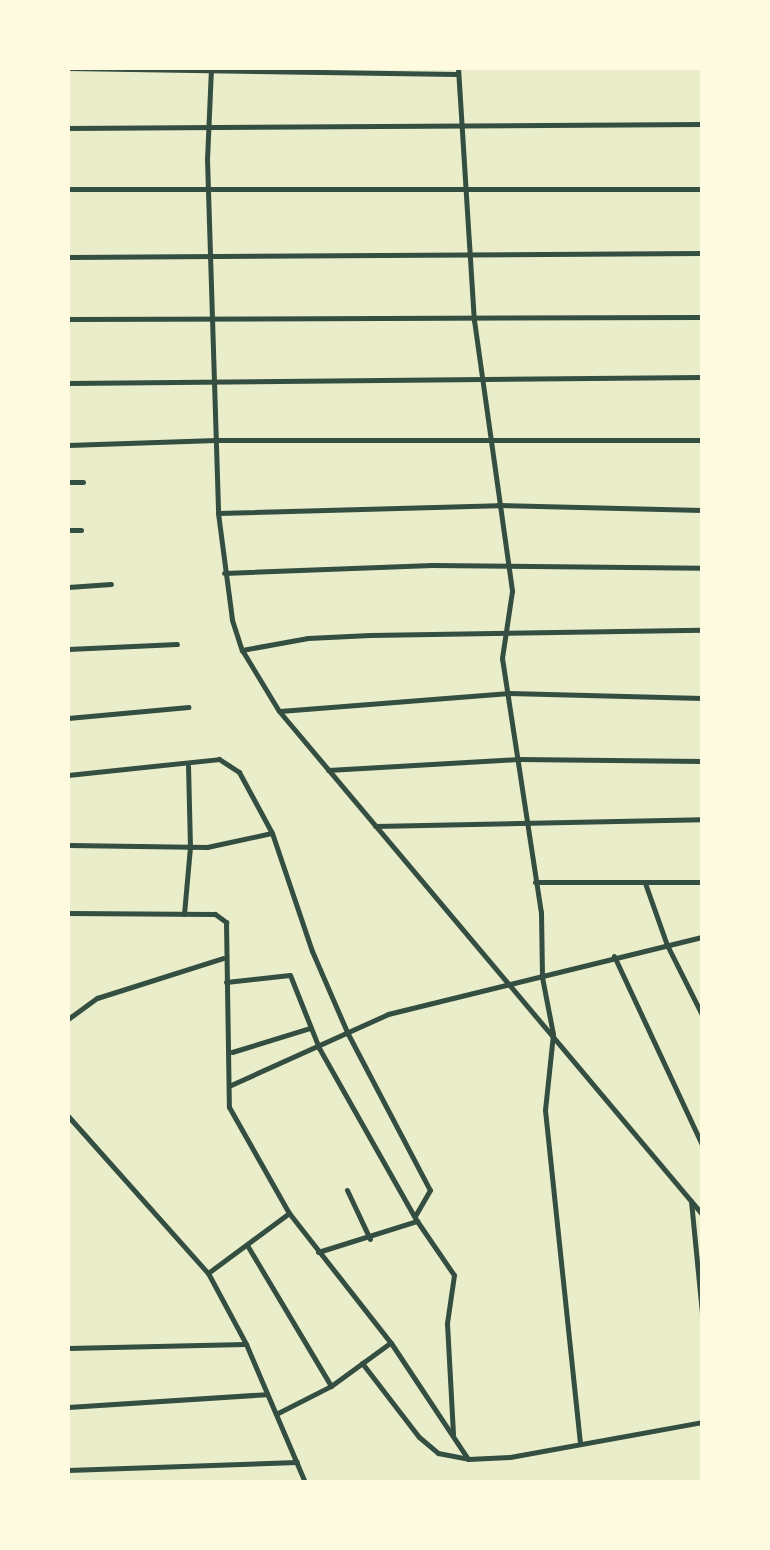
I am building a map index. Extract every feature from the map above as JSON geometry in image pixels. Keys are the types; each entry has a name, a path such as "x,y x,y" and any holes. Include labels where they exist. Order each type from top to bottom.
{"street":[{"path":"68,68 457,71 458,128 473,254 474,320 488,439 509,566 510,608 502,633 535,882 542,977 553,1034 545,1110 580,1441"},
{"path":"211,68 209,187 218,513 224,573 246,661 279,711 702,1214"},
{"path":"68,128 458,128 702,124"},
{"path":"68,189 702,189"},
{"path":"68,257 211,253 702,253"},
{"path":"68,319 702,317"},
{"path":"68,383 702,377"},
{"path":"68,445 216,440 702,440"},
{"path":"68,482 83,482"},
{"path":"218,513 498,505 702,510"},
{"path":"68,530 81,530"},
{"path":"224,573 509,566 702,568"},
{"path":"68,587 111,584"},
{"path":"242,650 308,638 702,630"},
{"path":"68,649 177,644"},
{"path":"279,711 509,693 702,698"},
{"path":"68,718 189,707"},
{"path":"328,770 518,759 702,761"},
{"path":"68,775 228,761 260,805 312,951 348,1034 430,1190 416,1219 370,1239 318,1252"},
{"path":"184,914 190,847 188,766"},
{"path":"375,826 702,819"},
{"path":"68,845 190,847 272,833"},
{"path":"535,882 702,882"},
{"path":"645,883 667,945 702,1015"},
{"path":"68,913 222,917 232,1052 229,1107 289,1213 391,1343 468,1459"},
{"path":"231,1085 319,1048 388,1014 505,983 542,977 614,956 702,937"},
{"path":"614,956 702,1145"},
{"path":"68,1019 97,998 223,958"},
{"path":"226,982 286,973 319,1048 416,1219 454,1275 447,1335 453,1435"},
{"path":"232,1052 310,1028"},
{"path":"68,1116 208,1273 246,1344 305,1482"},
{"path":"347,1190 370,1239"},
{"path":"691,1200 702,1314"},
{"path":"208,1273 289,1213"},
{"path":"247,1245 331,1386"},
{"path":"276,1414 331,1386 391,1343"},
{"path":"68,1348 246,1344"},
{"path":"362,1363 419,1437 438,1453 468,1459 510,1457 580,1441 702,1422"},
{"path":"68,1407 267,1394"},
{"path":"68,1470 297,1462"}]}
